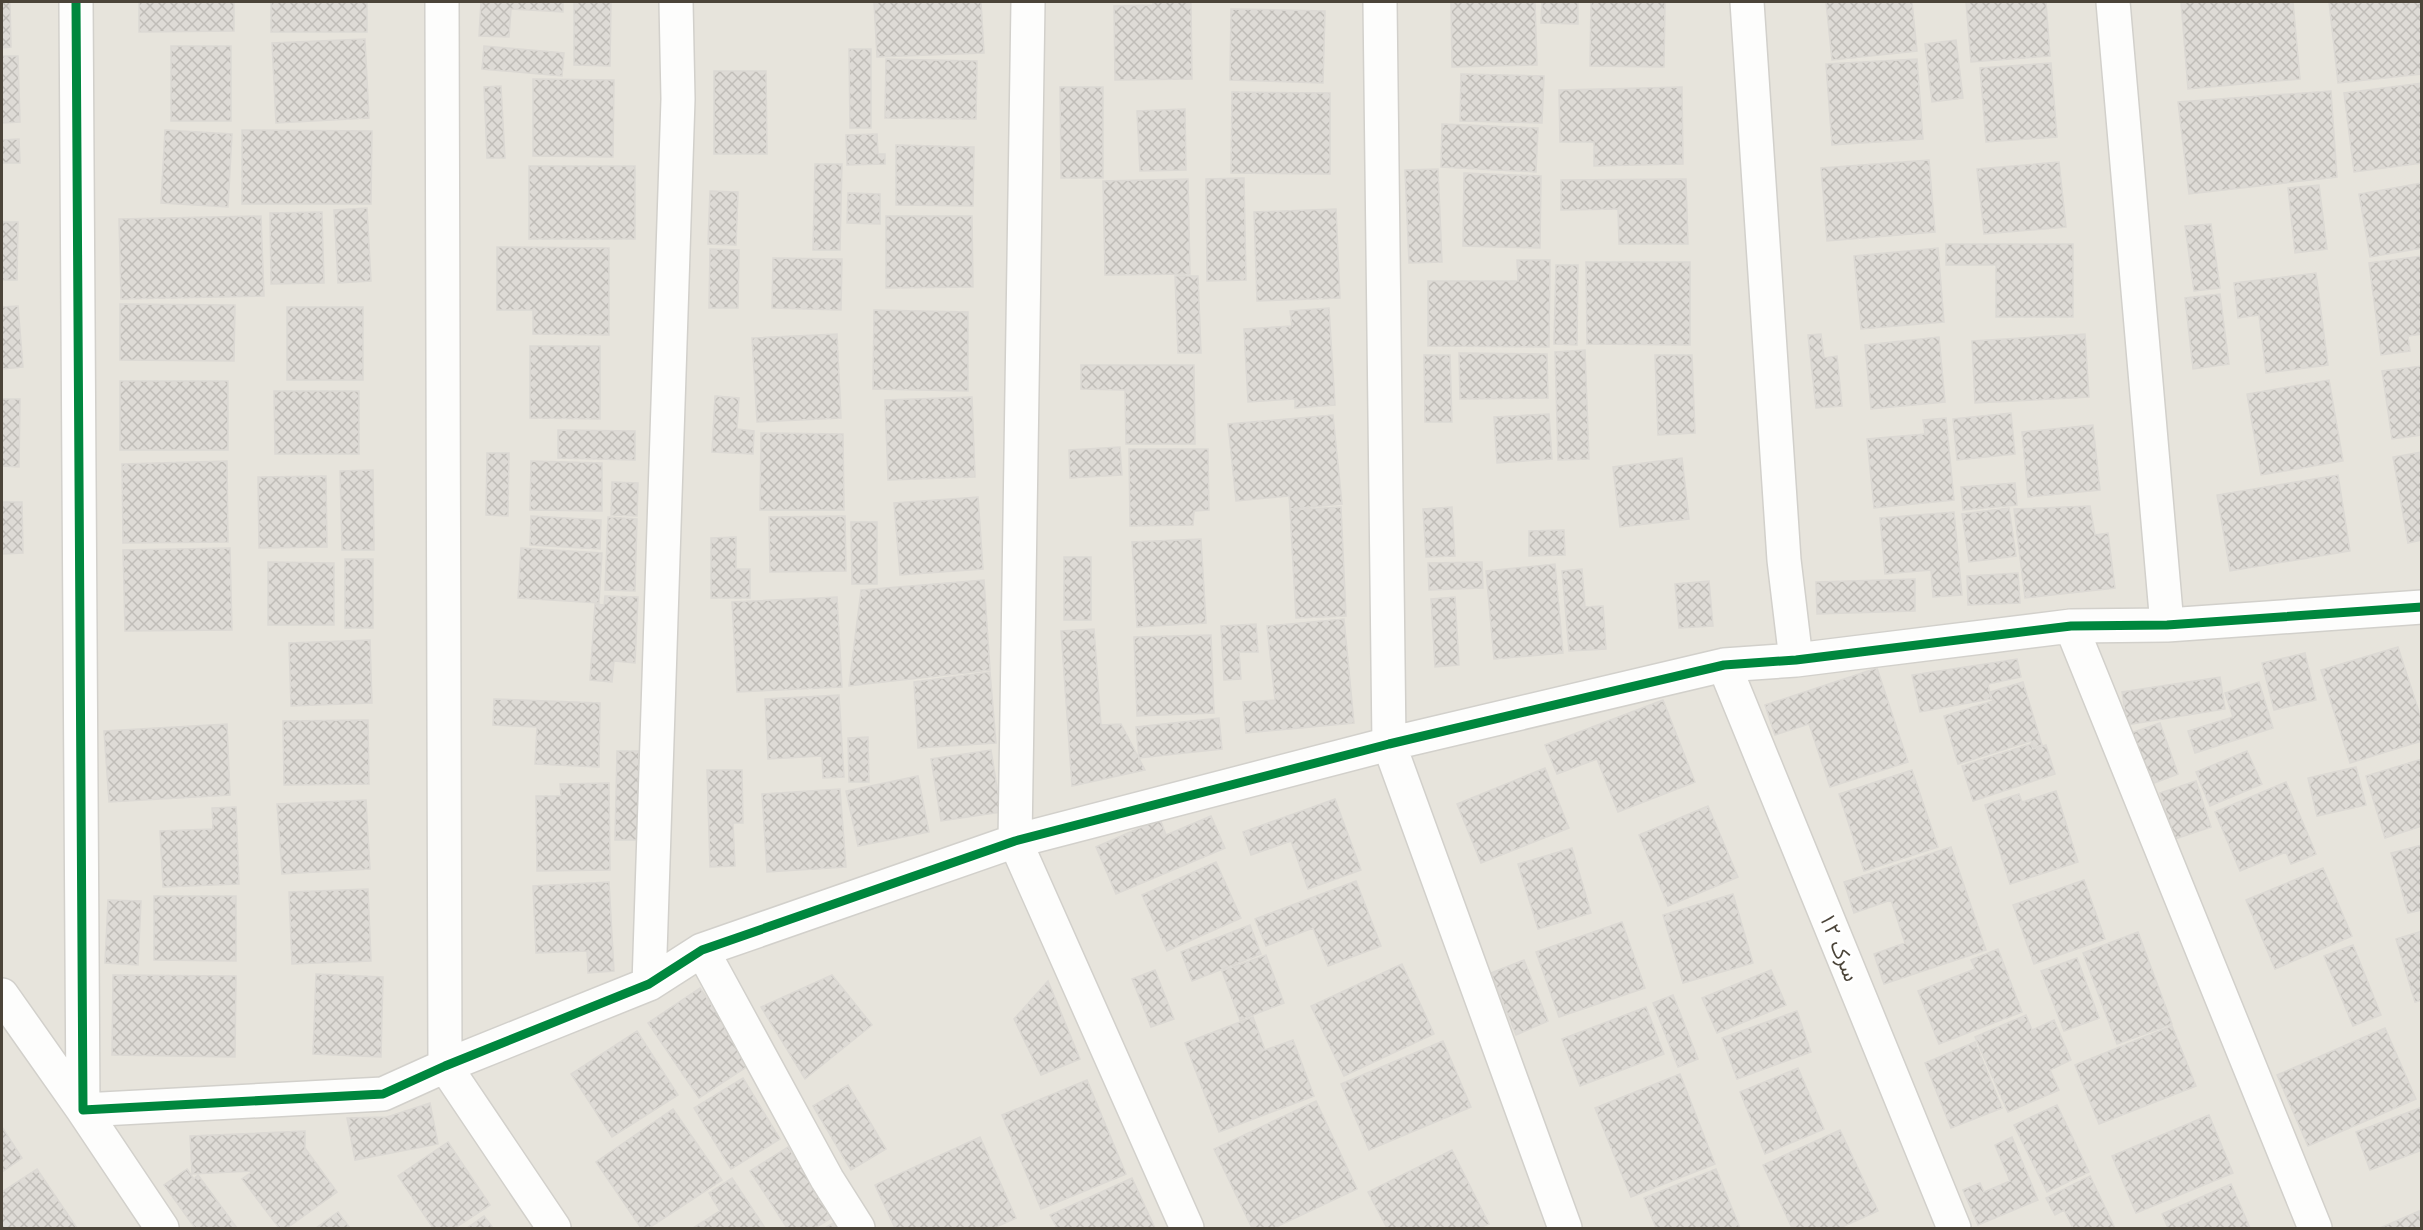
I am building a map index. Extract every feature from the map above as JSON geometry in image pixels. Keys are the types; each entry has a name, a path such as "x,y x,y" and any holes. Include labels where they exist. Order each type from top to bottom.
{"street":[{"path":"76,2 83,1110"},
{"path":"442,2 445,1066 554,1228"},
{"path":"649,984 678,111 676,2"},
{"path":"1028,2 1015,841 1187,1228"},
{"path":"1380,2 1389,744 1565,1228"},
{"path":"1747,2 1784,560 1796,660"},
{"path":"2113,2 2167,624"},
{"path":"83,1110 382,1094 445,1066 649,984 702,950 1015,841 1389,744 1724,665 1796,660 2071,626 2167,624 2421,607"},
{"path":"2071,626 2315,1228"},
{"name":"سرک ۱۲","path":"1724,665 1954,1228"},
{"path":"702,950 827,1179 858,1228"},
{"path":"2,995 162,1228"}],"shaded area":[{"path":"2,2 2421,2 2421,1228 2,1228"}],"building":[{"path":"2,2 10,2 11,47 2,48"},
{"path":"139,2 234,2 234,31 139,32"},
{"path":"271,2 367,2 367,32 271,32"},
{"path":"481,2 563,2 563,12 511,9 509,37 479,36"},
{"path":"574,2 611,2 610,66 574,65"},
{"path":"874,2 981,2 984,53 877,57"},
{"path":"1153,2 1191,2 1192,79 1115,80 1114,6 1153,5"},
{"path":"1451,2 1535,2 1537,65 1452,67"},
{"path":"1542,2 1578,2 1578,24 1541,23"},
{"path":"1591,2 1665,2 1664,67 1590,66"},
{"path":"1826,2 1912,2 1917,51 1832,60"},
{"path":"1966,2 2046,2 2050,56 1971,62"},
{"path":"2181,2 2293,2 2300,79 2188,89"},
{"path":"2329,2 2422,2 2422,74 2338,83"},
{"path":"1231,9 1325,11 1323,83 1230,80"},
{"path":"365,39 369,118 276,123 272,43"},
{"path":"1956,40 1963,98 1932,102 1925,44"},
{"path":"171,46 231,46 231,121 171,121"},
{"path":"484,46 564,53 562,76 482,69"},
{"path":"849,49 871,49 871,128 850,128"},
{"path":"2,56 18,56 20,122 2,123"},
{"path":"886,59 977,61 976,119 885,118"},
{"path":"1917,59 1923,139 1832,145 1826,64"},
{"path":"2051,63 2057,137 1986,142 1980,68"},
{"path":"714,71 766,71 767,154 714,154"},
{"path":"1461,74 1544,76 1542,123 1460,121"},
{"path":"533,79 614,80 613,157 533,156"},
{"path":"2422,83 2422,163 2354,172 2344,93"},
{"path":"501,86 505,158 487,158 484,87"},
{"path":"1060,87 1103,87 1103,178 1061,178"},
{"path":"1682,87 1683,164 1594,166 1594,142 1560,142 1559,90"},
{"path":"2331,91 2337,177 2189,194 2178,102"},
{"path":"1232,92 1330,93 1330,174 1231,173"},
{"path":"1185,109 1186,170 1140,171 1137,111"},
{"path":"1442,124 1538,128 1536,172 1441,167"},
{"path":"165,130 232,134 228,207 161,203"},
{"path":"242,130 372,131 371,204 242,204"},
{"path":"877,134 878,154 885,154 885,164 847,165 846,135"},
{"path":"19,139 20,163 2,163 2,140"},
{"path":"896,145 974,147 973,206 896,205"},
{"path":"1929,160 1935,232 1827,241 1821,168"},
{"path":"2059,162 2066,227 1984,234 1977,169"},
{"path":"815,164 842,164 840,250 813,250"},
{"path":"529,166 635,166 635,239 529,239"},
{"path":"1438,169 1442,262 1409,263 1405,170"},
{"path":"1464,173 1541,176 1540,248 1463,246"},
{"path":"1244,178 1246,280 1207,281 1206,179"},
{"path":"1188,179 1190,274 1105,275 1103,181"},
{"path":"1686,179 1688,244 1619,244 1618,209 1561,210 1561,180"},
{"path":"2422,183 2422,248 2370,257 2359,194"},
{"path":"2319,185 2327,249 2295,253 2288,188"},
{"path":"710,191 738,192 736,245 708,244"},
{"path":"848,193 880,194 880,224 847,223"},
{"path":"367,208 371,281 338,283 334,210"},
{"path":"1336,209 1340,298 1257,301 1254,212"},
{"path":"322,212 324,283 271,284 270,213"},
{"path":"261,216 264,296 121,299 119,219"},
{"path":"886,216 972,216 973,287 886,288"},
{"path":"2,222 18,222 17,280 2,280"},
{"path":"2211,224 2220,288 2194,291 2185,226"},
{"path":"1946,244 2073,244 2073,317 1996,317 1996,265 1946,265"},
{"path":"497,247 609,248 609,335 533,334 533,310 497,310"},
{"path":"1938,248 1944,322 1861,329 1854,256"},
{"path":"710,249 739,250 738,308 709,308"},
{"path":"2422,256 2422,334 2408,336 2410,351 2381,355 2369,263"},
{"path":"773,258 842,259 841,310 772,308"},
{"path":"1517,260 1550,260 1549,347 1428,346 1428,281 1518,281"},
{"path":"1586,262 1690,262 1690,345 1587,344"},
{"path":"1556,265 1578,265 1577,345 1554,344"},
{"path":"2316,273 2328,365 2266,373 2259,315 2238,318 2234,283"},
{"path":"1175,276 1198,276 1201,353 1178,353"},
{"path":"2220,294 2229,364 2193,369 2185,298"},
{"path":"120,304 235,305 234,361 120,360"},
{"path":"18,306 23,367 2,369 2,307"},
{"path":"287,307 363,307 363,380 287,380"},
{"path":"1329,308 1335,405 1295,408 1295,399 1248,402 1244,329 1292,326 1290,311"},
{"path":"874,310 968,312 968,391 873,389"},
{"path":"837,334 841,418 757,422 752,338"},
{"path":"1821,334 1824,358 1837,356 1842,406 1816,408 1808,335"},
{"path":"2085,334 2089,397 1975,403 1972,341"},
{"path":"1939,337 1945,402 1871,409 1865,345"},
{"path":"530,346 600,346 600,419 530,418"},
{"path":"1585,350 1589,459 1558,460 1555,352"},
{"path":"1459,353 1547,354 1548,398 1460,399"},
{"path":"1424,355 1450,355 1452,422 1425,422"},
{"path":"1655,355 1692,355 1695,433 1658,435"},
{"path":"1081,365 1194,365 1195,444 1126,444 1125,390 1081,389"},
{"path":"2422,366 2422,435 2392,439 2382,371"},
{"path":"2329,380 2343,461 2261,475 2247,394"},
{"path":"120,381 228,381 228,450 120,450"},
{"path":"274,391 359,391 359,454 275,454"},
{"path":"715,396 739,398 737,429 754,431 753,454 712,452"},
{"path":"972,397 975,477 888,480 885,400"},
{"path":"2,399 20,399 19,467 2,466"},
{"path":"2011,413 2015,454 1957,460 1953,419"},
{"path":"1549,414 1552,459 1497,463 1494,417"},
{"path":"1333,415 1342,504 1290,509 1289,496 1236,501 1228,424"},
{"path":"1946,418 1954,500 1874,508 1867,439 1925,434 1923,420"},
{"path":"2093,425 2100,490 2028,497 2022,432"},
{"path":"558,430 635,431 635,460 558,458"},
{"path":"761,433 843,434 844,510 760,510"},
{"path":"1120,447 1122,475 1070,478 1069,450"},
{"path":"1129,449 1208,449 1209,510 1194,511 1193,525 1130,526"},
{"path":"2422,452 2422,540 2408,543 2393,457"},
{"path":"487,453 509,453 508,516 486,515"},
{"path":"1682,458 1689,519 1620,527 1613,467"},
{"path":"227,461 228,542 123,543 122,464"},
{"path":"531,461 602,463 602,511 530,510"},
{"path":"373,470 374,550 342,550 340,471"},
{"path":"2338,475 2350,551 2230,571 2217,495"},
{"path":"326,476 327,547 259,548 258,477"},
{"path":"612,482 638,483 637,516 611,515"},
{"path":"2015,483 2017,505 1963,510 1961,487"},
{"path":"978,497 983,569 900,575 894,503"},
{"path":"2,502 22,502 23,553 2,554"},
{"path":"2090,506 2095,535 2108,533 2115,588 2025,598 2014,509"},
{"path":"1341,507 1346,616 1296,618 1290,510"},
{"path":"1452,507 1455,556 1426,557 1423,509"},
{"path":"2009,508 2016,556 1969,562 1962,514"},
{"path":"1954,512 1962,595 1933,597 1931,570 1885,574 1880,518"},
{"path":"531,516 601,520 600,549 530,545"},
{"path":"845,516 846,571 770,572 769,517"},
{"path":"608,517 637,519 635,591 605,590"},
{"path":"851,522 877,522 877,584 852,584"},
{"path":"1564,530 1565,555 1529,556 1529,531"},
{"path":"736,537 736,569 750,569 750,598 711,598 711,538"},
{"path":"1201,539 1206,623 1137,627 1132,542"},
{"path":"230,548 232,630 125,631 123,550"},
{"path":"521,548 602,553 599,603 518,598"},
{"path":"1064,557 1091,557 1091,620 1064,620"},
{"path":"345,559 373,559 373,628 345,628"},
{"path":"268,562 334,563 334,625 268,625"},
{"path":"1482,562 1483,588 1429,590 1428,563"},
{"path":"1555,564 1563,653 1494,659 1486,571"},
{"path":"1582,569 1585,607 1603,606 1606,649 1569,651 1562,571"},
{"path":"2018,573 2020,603 1968,605 1967,576"},
{"path":"1915,579 1915,611 1817,614 1816,582"},
{"path":"984,580 990,670 849,686 861,590"},
{"path":"1709,581 1713,626 1679,628 1675,584"},
{"path":"605,596 638,597 635,663 614,661 612,682 590,680 595,604 604,605"},
{"path":"837,597 842,687 737,692 732,602"},
{"path":"1455,597 1459,665 1435,667 1431,599"},
{"path":"1344,619 1354,723 1246,733 1243,702 1275,700 1267,626"},
{"path":"1256,624 1258,652 1239,652 1241,679 1224,680 1221,626"},
{"path":"1094,629 1101,725 1121,724 1145,770 1072,786 1061,631"},
{"path":"1211,635 1214,713 1137,716 1134,637"},
{"path":"370,640 372,703 291,706 289,643"},
{"path":"2398,647 2422,721 2422,741 2350,763 2321,670"},
{"path":"2305,653 2316,700 2274,710 2262,663"},
{"path":"2017,659 2021,677 1988,684 1991,699 1920,712 1912,675"},
{"path":"1877,668 1908,762 1830,787 1809,724 1775,735 1765,705"},
{"path":"990,672 996,743 918,748 914,682"},
{"path":"2220,677 2225,709 2127,725 2122,692"},
{"path":"2023,682 2042,745 2033,748 2031,741 1958,764 1944,716 1993,701 1990,692"},
{"path":"2259,682 2273,728 2195,753 2188,731 2233,717 2225,693"},
{"path":"839,695 844,777 823,778 822,756 768,759 765,699"},
{"path":"494,699 600,703 599,767 535,764 537,727 493,725"},
{"path":"1663,700 1695,782 1618,812 1597,759 1557,774 1545,745"},
{"path":"1219,718 1222,749 1139,758 1136,727"},
{"path":"368,720 369,784 284,785 283,721"},
{"path":"2160,723 2178,774 2149,785 2131,733"},
{"path":"227,724 230,795 109,802 104,731"},
{"path":"868,737 869,782 849,782 848,738"},
{"path":"2031,744 2033,749 2046,745 2055,774 1973,801 1962,766"},
{"path":"991,750 1001,812 941,821 931,759"},
{"path":"617,751 639,751 637,840 615,840"},
{"path":"2247,751 2262,784 2210,806 2196,772"},
{"path":"2422,759 2422,826 2385,838 2366,776"},
{"path":"2356,767 2366,805 2317,816 2308,778"},
{"path":"1545,768 1569,828 1481,863 1457,804"},
{"path":"707,770 742,770 743,823 733,823 735,866 710,867"},
{"path":"1912,770 1938,847 1864,871 1839,794"},
{"path":"918,776 929,832 858,846 846,791"},
{"path":"2196,781 2211,827 2175,839 2160,793"},
{"path":"2286,782 2316,854 2291,864 2286,852 2240,871 2215,812"},
{"path":"609,783 610,870 537,871 536,796 561,796 560,784"},
{"path":"840,789 846,867 767,872 762,794"},
{"path":"2056,791 2078,862 2010,884 1985,805 2019,794 2022,802"},
{"path":"1335,799 1361,870 1308,889 1291,841 1251,855 1243,832"},
{"path":"366,800 370,869 282,874 277,804"},
{"path":"1708,806 1738,877 1668,906 1639,835"},
{"path":"236,807 239,884 163,887 160,831 213,829 212,808"},
{"path":"1211,816 1225,848 1116,894 1096,847 1160,819 1166,835"},
{"path":"2422,845 2422,910 2408,913 2391,853"},
{"path":"1951,847 1986,950 1884,984 1874,954 1905,943 1891,900 1854,913 1844,882"},
{"path":"1572,848 1591,913 1538,929 1518,864"},
{"path":"1216,862 1241,918 1167,951 1142,895"},
{"path":"2323,868 2352,936 2275,969 2246,900"},
{"path":"2084,880 2105,939 2034,964 2013,905"},
{"path":"1356,881 1381,946 1328,966 1313,928 1266,946 1255,919"},
{"path":"609,882 614,971 588,973 587,951 536,953 533,886"},
{"path":"368,889 371,961 292,964 289,892"},
{"path":"1733,894 1753,963 1683,983 1663,915"},
{"path":"154,896 236,896 236,961 154,960"},
{"path":"108,900 141,901 138,965 105,963"},
{"path":"1622,922 1645,988 1559,1017 1536,952"},
{"path":"1250,925 1261,954 1192,981 1181,952"},
{"path":"2422,931 2422,1000 2415,1002 2396,939"},
{"path":"2138,932 2172,1024 2117,1044 2083,953"},
{"path":"2353,945 2381,1015 2353,1026 2324,956"},
{"path":"1998,949 2022,1012 1939,1044 1918,991 1975,969 1971,960"},
{"path":"1266,955 1284,1003 1240,1020 1222,971"},
{"path":"2077,958 2099,1018 2064,1031 2041,971"},
{"path":"1524,960 1548,1021 1516,1035 1491,973"},
{"path":"1402,964 1434,1034 1344,1076 1311,1006"},
{"path":"1155,970 1174,1019 1151,1027 1132,979"},
{"path":"1771,970 1786,1005 1717,1033 1702,998"},
{"path":"316,974 383,977 381,1057 313,1054"},
{"path":"113,975 236,976 235,1057 112,1055"},
{"path":"832,975 872,1025 805,1079 761,1007"},
{"path":"1048,981 1080,1059 1041,1075 1014,1019"},
{"path":"700,988 751,1064 699,1098 648,1023"},
{"path":"1673,995 1698,1059 1678,1067 1653,1003"},
{"path":"1646,1007 1664,1054 1580,1086 1562,1039"},
{"path":"1797,1011 1811,1052 1737,1079 1722,1038"},
{"path":"2026,1015 2032,1030 2054,1020 2071,1060 2050,1070 2059,1090 2008,1112 1975,1037"},
{"path":"1253,1017 1265,1050 1293,1040 1314,1096 1219,1132 1185,1043"},
{"path":"2172,1026 2196,1086 2099,1124 2075,1065"},
{"path":"2385,1028 2416,1099 2308,1146 2277,1075"},
{"path":"637,1031 678,1095 612,1137 571,1074"},
{"path":"1443,1041 1471,1107 1369,1150 1341,1084"},
{"path":"1975,1042 2002,1108 1951,1128 1925,1063"},
{"path":"1798,1068 1824,1129 1765,1154 1740,1092"},
{"path":"1680,1074 1715,1164 1631,1197 1595,1108"},
{"path":"743,1078 780,1139 731,1169 694,1108"},
{"path":"1087,1080 1126,1174 1041,1209 1002,1115"},
{"path":"848,1085 886,1149 851,1170 813,1106"},
{"path":"1316,1101 1357,1189 1274,1228 1252,1228 1214,1149"},
{"path":"430,1103 438,1144 355,1160 347,1118 387,1117"},
{"path":"2057,1105 2089,1172 2047,1192 2014,1125"},
{"path":"2422,1107 2422,1150 2370,1170 2356,1132"},
{"path":"673,1109 722,1180 649,1228 641,1228 596,1162"},
{"path":"2209,1115 2233,1173 2136,1213 2112,1156"},
{"path":"2,1127 22,1158 2,1172"},
{"path":"1840,1130 1878,1211 1840,1228 1792,1228 1763,1165"},
{"path":"305,1131 305,1148 337,1192 287,1228 279,1228 242,1179 253,1171 192,1174 190,1136"},
{"path":"980,1137 1016,1218 994,1228 895,1228 875,1185"},
{"path":"2012,1137 2038,1200 1978,1225 1963,1190 1980,1183 1984,1192 2010,1181 1995,1145"},
{"path":"448,1142 490,1205 455,1228 433,1228 398,1176"},
{"path":"788,1147 833,1217 815,1228 787,1228 750,1171"},
{"path":"1452,1150 1489,1224 1479,1228 1387,1228 1368,1192"},
{"path":"37,1169 77,1228 2,1228 2,1192"},
{"path":"187,1169 194,1179 198,1175 237,1228 195,1228 164,1185"},
{"path":"1716,1169 1740,1228 1656,1228 1644,1198"},
{"path":"2090,1176 2115,1228 2073,1228 2064,1210 2055,1215 2046,1198"},
{"path":"732,1178 765,1228 693,1228 720,1211 709,1193"},
{"path":"1132,1178 1155,1228 1057,1228 1050,1215"},
{"path":"2231,1184 2250,1228 2168,1228 2162,1214"},
{"path":"2419,1211 2422,1228 2380,1228"},
{"path":"338,1212 350,1228 316,1228"},
{"path":"484,1216 493,1228 467,1228"},
{"path":"835,1222 840,1228 825,1228"}],"cycle path":[{"path":"76,2 83,1110 383,1094 445,1066 649,984 702,950 1015,841 1389,744 1724,665 1796,660 2071,626 2167,625 2422,607"}]}
